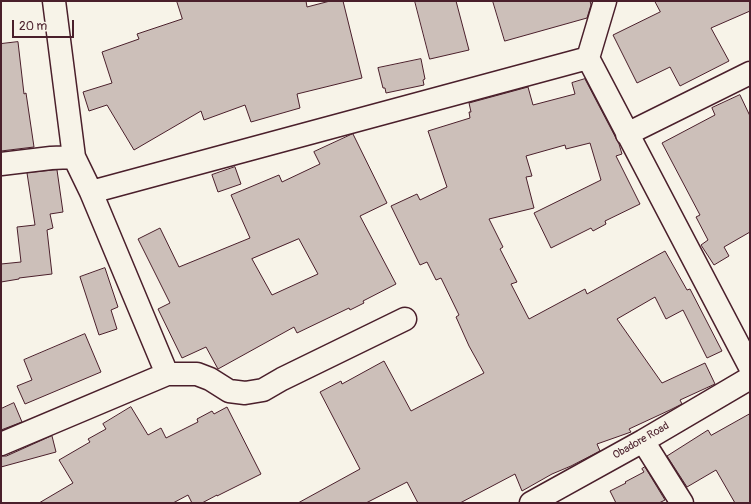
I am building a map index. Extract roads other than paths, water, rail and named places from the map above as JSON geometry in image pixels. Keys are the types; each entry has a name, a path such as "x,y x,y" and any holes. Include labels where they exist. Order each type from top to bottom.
{"street":[{"path":"54,1 74,157 91,192 167,374"},
{"path":"605,1 588,58 750,367"},
{"path":"91,192 588,58"},
{"path":"627,134 750,73"},
{"path":"1,164 74,157"},
{"path":"1,444 167,374 197,374 210,379 229,391 245,393 264,390 282,379 405,319"},
{"name":"Obadore Road","path":"531,503 643,441 750,378"},
{"path":"643,441 682,503"}]}
